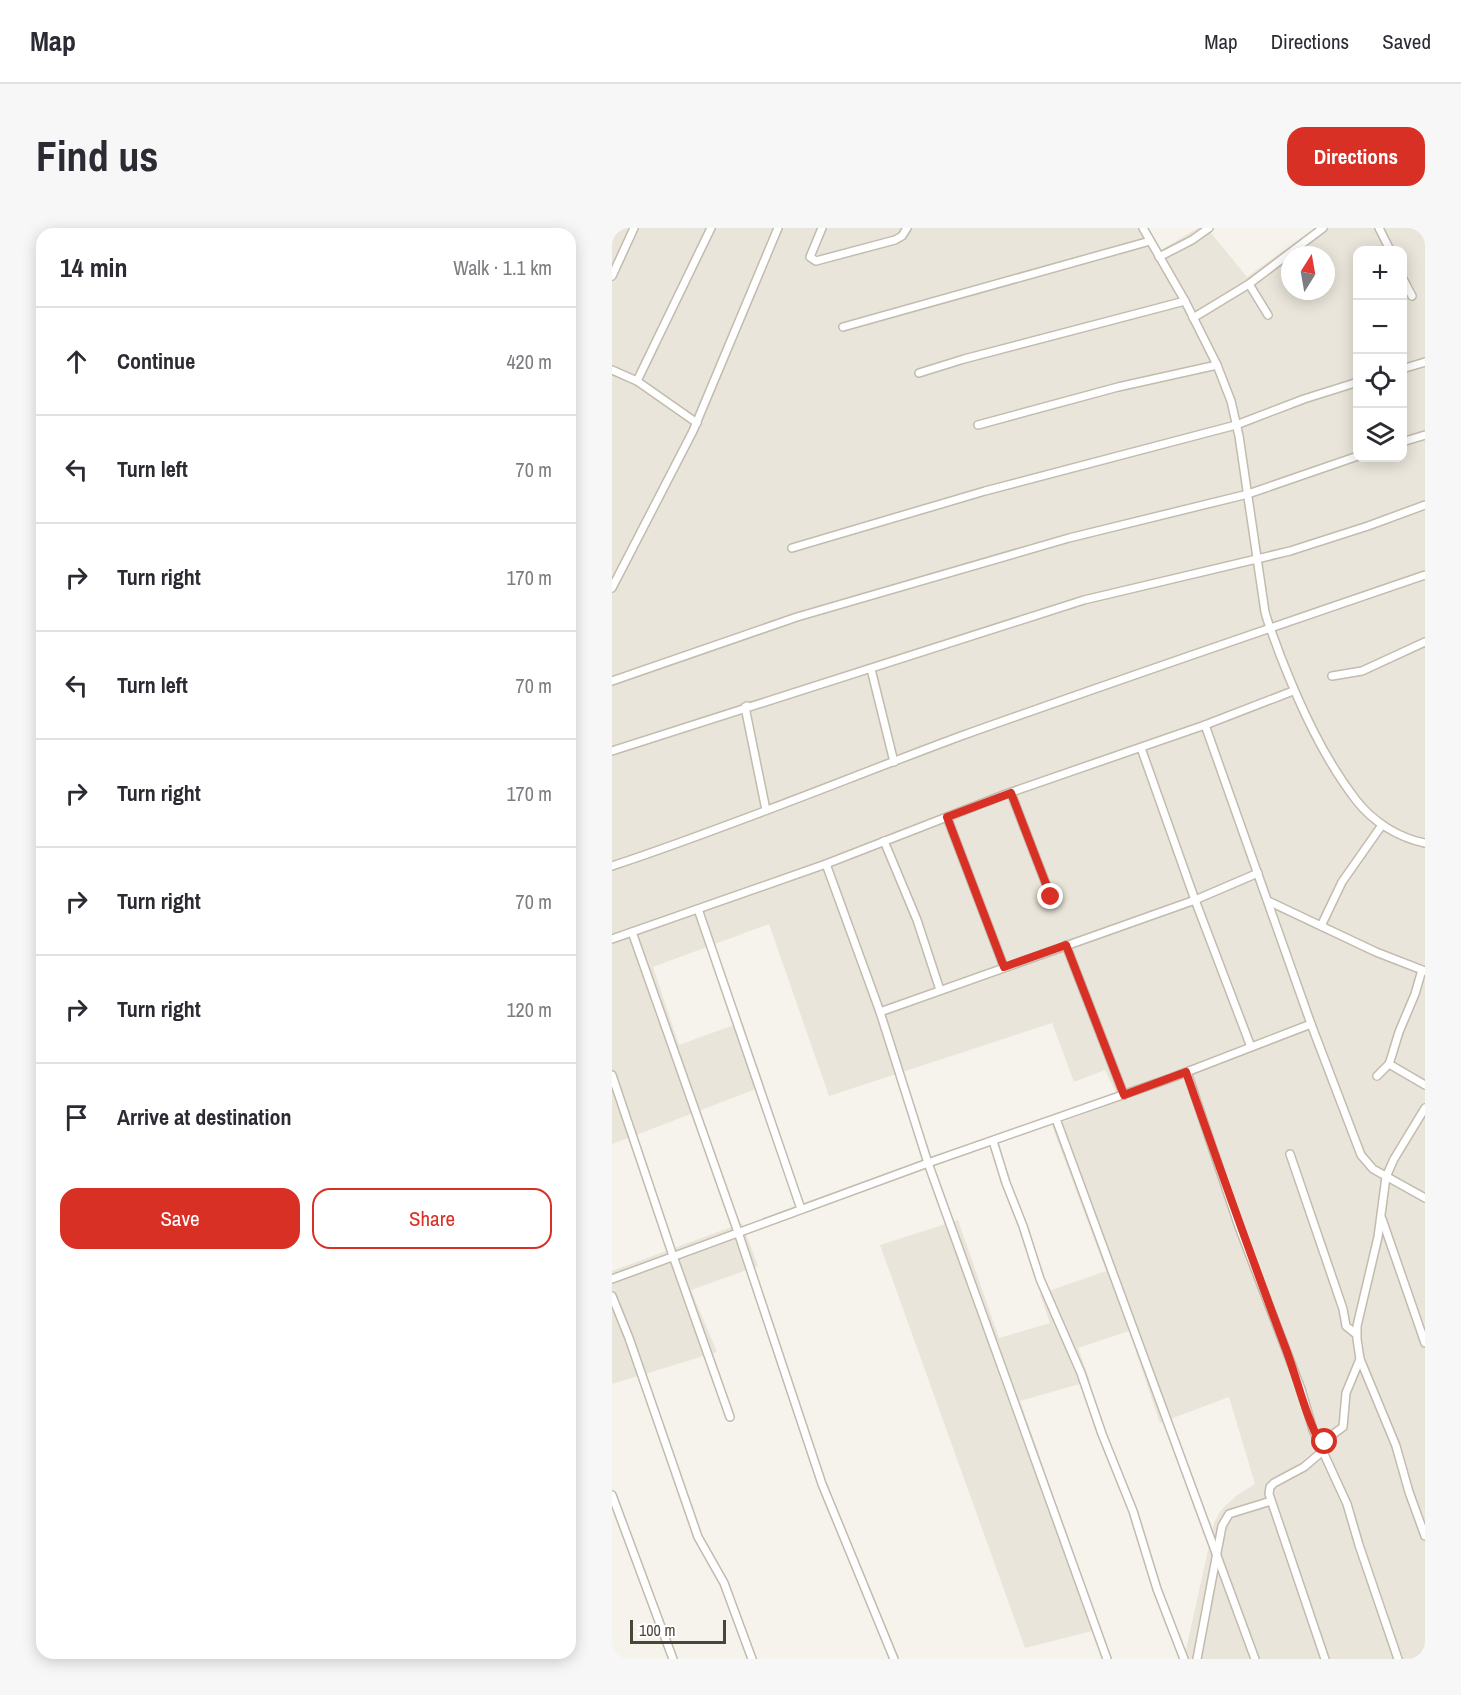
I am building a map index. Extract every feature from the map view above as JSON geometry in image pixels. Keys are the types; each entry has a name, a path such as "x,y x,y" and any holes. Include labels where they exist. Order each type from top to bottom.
{"street":[{"path":"612,276 634,228"},
{"path":"637,381 711,228"},
{"path":"612,588 697,423 778,228"},
{"path":"822,228 810,257 816,261 895,240 902,236 907,228"},
{"path":"1143,228 1185,301 1217,365 1231,401 1269,628 1293,691 1318,740 1357,802 1382,825 1399,835 1425,843"},
{"path":"1159,257 1192,240 1209,228"},
{"path":"1193,318 1249,284 1323,228"},
{"path":"1379,228 1388,246"},
{"path":"843,327 1150,241"},
{"path":"1249,284 1268,315"},
{"path":"1407,286 1412,296"},
{"path":"919,373 1185,301"},
{"path":"1407,367 1425,362"},
{"path":"978,425 1118,387 1217,365"},
{"path":"612,370 637,381 697,423"},
{"path":"792,548 985,491 1236,425 1304,399 1353,384"},
{"path":"1407,440 1425,435"},
{"path":"612,681 797,617 1070,538 1248,494 1353,458"},
{"path":"612,751 1084,600 1256,559 1368,526 1425,505"},
{"path":"612,867 701,837 894,762 1269,628 1425,575"},
{"path":"745,707 916,657 991,632"},
{"path":"1332,676 1362,671 1425,642"},
{"path":"872,669 894,762"},
{"path":"612,939 826,864 1011,793 1205,725 1293,691"},
{"path":"745,707 766,810"},
{"path":"1205,725 1355,1143 1365,1162 1372,1169 1425,1198"},
{"path":"1141,748 1195,900 1251,1047"},
{"path":"1011,793 1051,897"},
{"path":"947,817 1004,967"},
{"path":"1321,926 1342,882 1382,825"},
{"path":"884,841 917,920 940,990"},
{"path":"826,864 880,1012 928,1163 1107,1659"},
{"path":"880,1012 1195,900 1258,873"},
{"path":"1269,901 1423,971 1389,1064 1377,1076"},
{"path":"698,909 801,1209"},
{"path":"632,932 738,1232 822,1484 894,1659"},
{"path":"1066,945 1124,1095"},
{"path":"612,1279 928,1163 1124,1095 1311,1024"},
{"path":"1389,1064 1425,1084"},
{"path":"1186,1072 1239,1227 1300,1389 1313,1430 1347,1504 1361,1554 1398,1659"},
{"path":"612,1075 730,1417"},
{"path":"1425,1108 1386,1177 1376,1246 1356,1334 1360,1359 1396,1446 1408,1492 1425,1536"},
{"path":"1056,1119 1255,1659"},
{"path":"993,1141 1040,1279 1080,1373 1133,1511 1157,1589 1184,1659"},
{"path":"1290,1154 1343,1309 1346,1326 1356,1334"},
{"path":"1381,1217 1425,1343"},
{"path":"612,1296 629,1338 698,1537 724,1583 752,1659"},
{"path":"1325,1659 1285,1545 1269,1491 1274,1483 1304,1467 1323,1449 1328,1438 1343,1427 1346,1393 1360,1359"},
{"path":"612,1496 673,1659"},
{"path":"1197,1659 1222,1526 1229,1514 1271,1502"}],"shaded area":[{"path":"612,228 1148,228 1161,250 1198,228 1207,228 1247,277 1281,252 1281,300 1335,300 1335,246 1290,246 1315,228 1425,228 1425,1659 1184,1659 1214,1523 1221,1510 1237,1495 1255,1484 1229,1397 1160,1423 1129,1331 1078,1348 1090,1381 1020,1401 1100,1629 1025,1648 880,1245 958,1220 999,1338 1050,1323 1040,1294 1106,1271 1052,1126 1120,1101 1105,1070 1074,1082 1052,1023 829,1096 769,924 653,967 679,1045 742,1022 764,1086 612,1144"},
{"path":"742,1223 758,1266 691,1290 717,1352 612,1384 612,1271"}],"route":[{"path":"1051,897 1011,793 947,817 1004,967 1066,945 1124,1095 1186,1072 1239,1227 1300,1389 1313,1430 1322,1447 1325,1442"}]}
